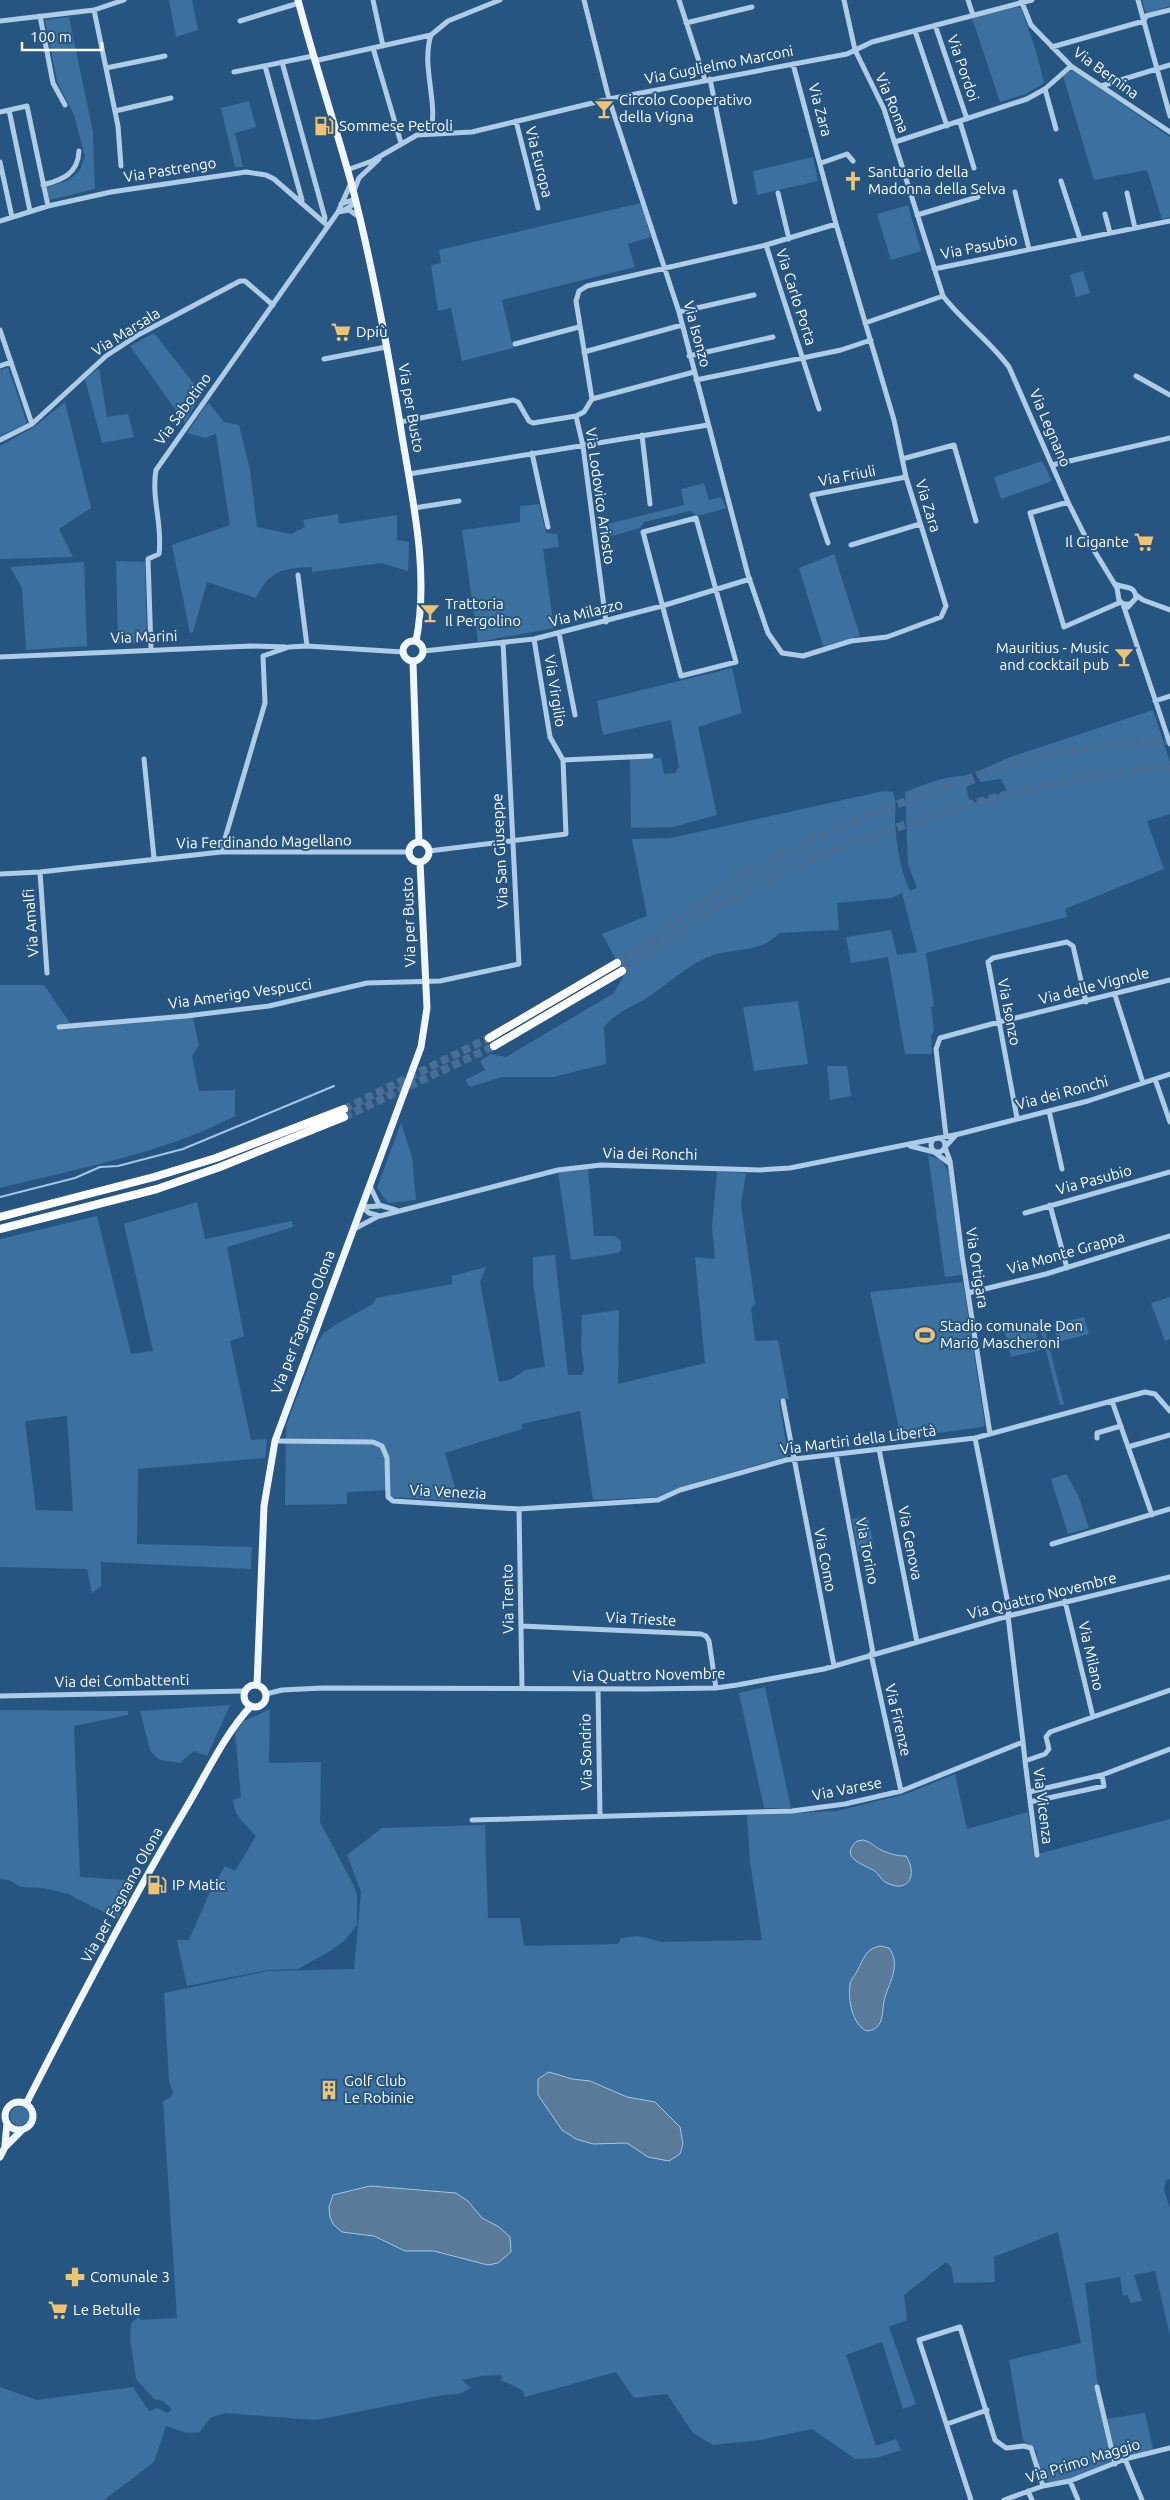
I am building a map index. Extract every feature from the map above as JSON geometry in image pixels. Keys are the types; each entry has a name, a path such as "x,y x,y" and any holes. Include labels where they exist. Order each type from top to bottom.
{"highway":[{"path":"489,1038 617,962"},
{"path":"494,1046 622,972"},
{"path":"0,1217 154,1178 344,1113 220,1167 157,1189 0,1229"}],"main road":[{"name":"Via per Busto","path":"298,2 351,183 369,256 386,346 414,508 420,618 416,641"},
{"path":"416,641 421,644 424,651 420,660 413,662 406,658 403,652 406,644 416,641"},
{"path":"413,662 419,842"},
{"path":"419,842 424,844 429,851"},
{"path":"410,852 412,846 419,842"},
{"name":"Via per Busto","path":"420,862 426,859 429,851"},
{"name":"Via per Busto","path":"410,852 412,858 420,862"},
{"name":"Via per Busto","path":"420,862 425,980"},
{"name":"Via per Fagnano Olona","path":"257,1685 264,1506 275,1441 421,1047 427,1008 425,980"},
{"path":"251,1706 244,1698 245,1691 250,1686 257,1685 263,1688 266,1694"},
{"name":"Via per Fagnano Olona","path":"26,2104 164,1846 236,1722 251,1706 263,1704 266,1694"},
{"path":"0,2157 5,2147 30,2124 33,2117 32,2109 26,2104 18,2102 10,2105 6,2112 5,2147"},
{"path":"7,2123 14,2129 22,2130"}],"street":[{"path":"0,21 94,10 124,0"},
{"path":"373,0 383,46"},
{"path":"234,72 282,62 314,59 373,48 432,35 448,21 500,0"},
{"name":"Via Isonzo","path":"584,0 609,99 679,312 750,579"},
{"path":"679,0 707,80 735,202"},
{"name":"Via Roma","path":"844,0 856,50 884,109 943,296"},
{"path":"968,0 973,15"},
{"name":"Via Guglielmo Marconi","path":"347,170 360,166 417,135 431,132 464,133 609,99 847,54 872,42 1021,1 1032,0"},
{"path":"1138,0 1170,116"},
{"name":"Via Bernina","path":"1021,1 1031,25 1071,66 1170,132"},
{"path":"240,21 298,2"},
{"path":"686,22 752,7"},
{"path":"94,10 115,111 121,166"},
{"path":"1052,47 1144,21 1146,16 1170,10"},
{"path":"40,16 53,83 65,105"},
{"name":"Via Pordoi","path":"935,25 967,119"},
{"path":"915,30 947,126"},
{"path":"431,132 433,109 428,59 432,35"},
{"path":"373,48 401,143"},
{"path":"106,68 165,56"},
{"path":"282,62 326,224"},
{"name":"Via Zara","path":"750,579 768,633 782,653 803,656 851,641 887,637 941,616 946,606 906,477 871,340 836,224 793,64"},
{"path":"1101,86 1170,65"},
{"path":"265,66 302,200 301,203"},
{"path":"895,142 1027,99 1045,89 1071,66"},
{"path":"1045,89 1056,129"},
{"path":"115,111 171,98"},
{"path":"0,112 26,106 48,206"},
{"path":"9,110 30,211"},
{"name":"Via Europa","path":"516,121 538,208"},
{"path":"960,122 974,168"},
{"path":"43,185 62,179 70,174 79,160 79,152"},
{"name":"Via Guglielmo Marconi","path":"354,196 363,174 384,153"},
{"path":"821,163 848,154 853,161"},
{"path":"0,162 12,217"},
{"path":"347,170 356,175 363,174"},
{"name":"Via Pastrengo","path":"0,221 48,206 138,187 246,172 274,178 326,224"},
{"path":"1061,181 1080,239"},
{"name":"Via Sabotino","path":"151,649 148,560 159,554 160,542 154,483 156,470 273,305 326,224 341,209 351,183"},
{"name":"Via Pasubio","path":"1015,192 1030,249"},
{"path":"778,193 789,239"},
{"path":"1127,193 1135,228"},
{"name":"Via Sabotino","path":"341,209 351,206 354,196"},
{"path":"918,215 978,197"},
{"path":"341,209 354,212 359,217"},
{"path":"1105,214 1110,233"},
{"name":"Via Pasubio","path":"934,269 1170,221"},
{"path":"694,372 592,399 579,327 576,301 579,291 586,286 664,266 789,239 836,224"},
{"name":"Via Carlo Porta","path":"766,244 819,409"},
{"name":"Via Marsala","path":"0,440 32,424 106,356 138,335 240,281 245,281 273,305"},
{"path":"679,312 754,295"},
{"path":"865,323 943,296"},
{"name":"Via Legnano","path":"943,296 957,314 993,347 1009,368 1068,502 1114,584 1126,612 1170,744"},
{"path":"584,352 682,325"},
{"path":"515,344 579,327"},
{"path":"0,330 32,424"},
{"path":"690,356 773,337"},
{"path":"696,380 841,350 871,340"},
{"path":"324,359 386,346"},
{"path":"0,366 11,362"},
{"path":"1136,376 1170,395"},
{"name":"Via Lodovico Ariosto","path":"592,399 584,412 576,416 583,446 606,622"},
{"path":"400,422 513,400 518,402 529,421 533,423 576,416"},
{"path":"409,474 708,425"},
{"path":"642,435 650,504"},
{"path":"1052,465 1170,438"},
{"path":"902,459 954,445 976,521"},
{"path":"532,453 548,528"},
{"name":"Via Friuli","path":"828,544 812,495 906,477"},
{"path":"414,508 459,501"},
{"path":"1068,502 1030,512 1064,627 1113,606 1120,599 1123,587"},
{"path":"696,518 736,662 681,676 662,606 643,532 696,518"},
{"path":"851,544 920,524"},
{"path":"298,574 307,646"},
{"name":"Via Milazzo","path":"424,651 534,639 606,622 716,591 750,579"},
{"path":"1114,584 1130,587 1133,600 1126,612"},
{"path":"1120,599 1143,600 1170,610"},
{"path":"559,633 575,715"},
{"name":"Via Virgilio","path":"512,840 566,834 563,760 550,737 534,639"},
{"name":"Via San Giuseppe","path":"425,980 440,980 519,964 503,642"},
{"name":"Via Marini","path":"0,657 151,649 251,646 289,647"},
{"path":"221,852 264,703 264,656 289,647 307,646 403,652"},
{"path":"1156,701 1170,696"},
{"path":"563,760 651,756"},
{"path":"144,759 154,858"},
{"path":"429,851 512,840"},
{"name":"Via Ferdinando Magellano","path":"0,874 40,872 221,852 410,852"},
{"name":"Via Amalfi","path":"40,872 47,973"},
{"name":"Via Isonzo","path":"1018,1118 998,1022 988,962 993,958 1067,942 1073,946 1086,1002"},
{"name":"Via Amerigo Vespucci","path":"58,1027 196,1015 289,1003 366,983 425,980"},
{"name":"Via delle Vignole","path":"946,1136 936,1049 938,1040 945,1035 1115,995 1170,980"},
{"path":"1115,995 1143,1083"},
{"name":"Via dei Ronchi","path":"353,1229 370,1219 399,1210 558,1170 601,1165 760,1170 790,1168 959,1134 1049,1111 1170,1074"},
{"path":"1155,1079 1170,1122"},
{"path":"1049,1111 1062,1169"},
{"name":"Via dei Ronchi","path":"904,1146 920,1147 940,1152 951,1139 959,1134"},
{"path":"945,1147 943,1140 936,1138 931,1145 934,1152 950,1164"},
{"name":"Via Ortigara","path":"945,1147 950,1164 990,1434"},
{"name":"Via Pasubio","path":"1025,1213 1170,1172"},
{"path":"370,1186 381,1206"},
{"path":"1050,1205 1067,1268"},
{"path":"362,1207 381,1206 399,1210"},
{"path":"362,1207 370,1213 380,1216"},
{"name":"Via Monte Grappa","path":"968,1293 1067,1268 1170,1236"},
{"name":"Via Martiri della Libertà","path":"519,1509 658,1500 680,1490 792,1459 975,1438 1149,1391 1158,1396 1170,1411"},
{"name":"Via Como","path":"782,1401 834,1666"},
{"path":"1112,1401 1152,1515"},
{"path":"1097,1438 1097,1433 1120,1426"},
{"path":"1128,1447 1170,1434"},
{"path":"975,1438 1009,1608 1008,1616 1025,1761 1047,1753 1049,1749 1046,1737 1048,1733 1170,1690"},
{"name":"Via Venezia","path":"275,1441 372,1442 382,1446 387,1458 388,1497 393,1501 519,1509"},
{"name":"Via Genova","path":"879,1449 917,1642"},
{"name":"Via Torino","path":"836,1454 872,1654"},
{"name":"Via Trento","path":"519,1509 522,1688"},
{"path":"1052,1544 1170,1509"},
{"name":"Via Quattro Novembre","path":"266,1694 282,1690 323,1688 716,1688 771,1680 834,1666 1008,1616 1170,1577"},
{"name":"Via Milano","path":"1065,1601 1093,1717"},
{"name":"Via Trieste","path":"521,1626 701,1634 706,1636 710,1642 716,1688"},
{"name":"Via Firenze","path":"872,1654 901,1791"},
{"name":"Via Sondrio","path":"598,1689 600,1816"},
{"name":"Via dei Combattenti","path":"0,1696 245,1691"},
{"name":"Via Varese","path":"472,1820 792,1811 845,1804 901,1791 1023,1742"},
{"path":"1029,1792 1102,1776 1170,1749"},
{"name":"Via Vicenza","path":"1025,1761 1037,1855"},
{"path":"1030,1802 1104,1786 1102,1776"},
{"path":"971,2500 919,2340 960,2327 995,2440 1000,2446 1006,2448 1024,2446 1031,2448 1043,2486"},
{"path":"1097,2387 1114,2464"},
{"path":"947,2424 987,2410"},
{"name":"Via Primo Maggio","path":"1004,2500 1043,2486 1070,2481 1125,2459 1170,2448"},
{"path":"1125,2459 1142,2500"},
{"path":"1070,2481 1078,2500"},
{"path":"1028,2491 1032,2500"}],"shaded area":[{"path":"169,0 192,0 198,30 176,37"},
{"path":"1142,0 1170,0 1170,6 1148,13 1145,11"},
{"path":"1018,7 1021,8 1036,51 1044,83 1026,94 1000,102 972,18"},
{"path":"69,17 93,132 95,189 49,200 47,187 67,181 74,176 80,170 85,156 74,115 57,81 45,20"},
{"path":"1070,71 1075,71 1170,137 1170,217 1162,219 1147,170 1094,180 1063,76"},
{"path":"249,101 256,127 235,133 243,167 235,167 221,108"},
{"path":"813,157 818,181 757,195 753,171"},
{"path":"641,203 651,237 628,244 635,267 502,300 513,348 462,361 451,308 438,311 431,265 441,263 439,250"},
{"path":"908,205 921,251 891,260 877,214"},
{"path":"1083,271 1090,293 1076,297 1070,275"},
{"path":"154,333 195,385 200,396 185,423 130,346"},
{"path":"8,367 27,423 0,436 0,370"},
{"path":"99,368 107,417 128,414 134,437 102,443 85,379"},
{"path":"65,402 91,508 59,529 73,557 0,559 0,446 34,427"},
{"path":"208,402 224,422 239,425 250,470 257,527 291,534 305,527 303,520 338,514 339,524 397,515 397,540 409,542 408,571 381,563 312,572 312,567 292,568 278,573 266,582 256,598 207,582 193,632 190,633 172,545 230,525 216,434 205,438 187,433"},
{"path":"1042,461 1052,481 1001,499 994,477"},
{"path":"704,483 709,500 721,497 726,508 698,516 690,511 644,522 640,528 601,539 600,526 684,505 681,489"},
{"path":"539,504 546,533 557,534 559,547 543,549 554,628 478,642 462,530 520,522 520,506"},
{"path":"834,554 860,636 823,646 799,568"},
{"path":"116,561 145,562 147,637 142,643 118,644"},
{"path":"84,562 87,646 26,650 22,588 10,567"},
{"path":"732,668 742,713 698,727 717,815 673,827 631,828 630,759 661,758 664,774 675,773 679,767 671,720 603,735 597,701"},
{"path":"1153,710 1170,762 1170,814 1147,821 1164,869 1065,909 1067,917 926,953 934,1006 931,1007 934,1031 931,1036 932,1054 905,1054 888,957 851,963 846,937 891,930 897,955 917,952 902,893 891,898 837,903 839,930 779,933 773,939 758,946 716,954 698,962 651,995 620,1013 604,1027 606,1064 553,1077 501,1077 470,1087 465,1080 485,1070 480,1061 491,1054 506,1057 614,993 624,975 602,934 647,916 632,839 671,838 884,791 893,792 899,856 910,891 917,888 908,864 905,792 946,778 971,776 976,783 966,787 970,804 1007,791 1001,779 980,782 979,771 1010,757"},
{"path":"0,985 44,985 70,1023 192,1014 199,1045 192,1056 199,1091 235,1090 235,1116 179,1140 120,1159 0,1188"},
{"path":"798,1001 808,1064 754,1071 743,1007"},
{"path":"827,1066 847,1066 851,1096 830,1100"},
{"path":"401,1123 412,1157 416,1200 388,1203 377,1188"},
{"path":"928,1155 941,1160 949,1173 962,1275 945,1277"},
{"path":"588,1168 594,1236 615,1236 621,1241 621,1250 617,1253 571,1260 558,1172"},
{"path":"717,1171 746,1173 741,1205 755,1304 751,1308 755,1341 778,1340 789,1399 779,1400 788,1456 680,1487 658,1497 593,1500 580,1411 522,1424 522,1429 445,1453 459,1501 390,1497 388,1490 347,1492 347,1504 285,1505 286,1426 318,1341 324,1333 335,1325 373,1304 376,1298 452,1284 452,1276 486,1267 480,1282 499,1382 512,1379 525,1370 545,1367 533,1282 533,1257 555,1255 568,1375 582,1375 584,1369 581,1347 582,1315 619,1310 618,1384 705,1363 695,1257 715,1259 712,1227"},
{"path":"197,1202 205,1239 292,1221 293,1227 227,1247 244,1336 230,1341 251,1440 267,1439 265,1458 138,1469 137,1544 252,1547 251,1569 101,1562 101,1586 92,1593 87,1569 0,1567 0,1239 97,1216 131,1354 153,1351 124,1224","holes":["67,1416 73,1511 36,1510 25,1421"]},
{"name":"Stadio comunale Don Mario Mascheroni","path":"963,1282 985,1425 982,1427 901,1438 870,1292"},
{"path":"1170,1297 1170,1339 1165,1341 1151,1303"},
{"path":"1084,1317 1089,1334 1058,1342 1053,1325"},
{"path":"1042,1319 1064,1404 1060,1405 1038,1320"},
{"path":"1033,1321 1040,1350 1011,1357 1004,1329"},
{"path":"1066,1474 1078,1495 1089,1528 1068,1534 1051,1479"},
{"path":"868,1516 874,1548 858,1551 852,1519"},
{"path":"765,1687 791,1808 764,1808 739,1693"},
{"path":"230,1705 207,1756 194,1751 180,1763 160,1760 150,1750 140,1711"},
{"path":"270,1709 269,1763 321,1762 320,1822 354,1886 357,1895 357,1925 345,1940 332,1950 298,1969 268,1970 187,1986 177,1940 189,1940 208,1896 225,1866 235,1871 256,1836 235,1811 233,1800 241,1797 235,1733 244,1721"},
{"path":"0,1710 128,1711 128,1715 74,1726 80,1877 125,1880 134,1888 117,1919 68,1894 44,1888 21,1887 9,1880 0,1879"},
{"path":"955,1774 967,1829 1028,1812 1034,1855 1170,1819 1170,2179 1166,2180 1164,2190 1170,2208 1170,2336 1155,2271 1134,2275 1142,2301 1130,2303 1128,2295 1123,2296 1120,2277 1085,2283 1100,2403 1112,2461 1077,2476 1049,2481 1042,2479 1036,2450 1023,2440 1009,2360 1081,2343 1058,2232 994,2257 995,2282 954,2283 951,2267 946,2262 904,2295 907,2320 889,2327 916,2404 903,2409 882,2342 846,2355 876,2446 896,2439 901,2450 876,2458 855,2459 812,2429 760,2440 713,2445 693,2433 667,2394 634,2398 616,2372 525,2397 522,2390 501,2380 502,2375 462,2380 471,2388 459,2394 443,2395 316,2420 225,2413 210,2418 200,2432 187,2433 166,2426 154,2462 104,2500 0,2500 0,2387 37,2400 133,2387 149,2411 157,2408 167,2413 171,2411 171,2408 163,2401 154,2399 136,2379 130,2338 131,2324 138,2317 142,2320 177,2318 163,2101 170,2098 173,2092 169,2081 164,1993 268,1971 354,1969 361,1892 347,1855 382,1828 485,1825 488,1918 520,1918 524,1946 618,1944 621,1938 638,1936 662,1942 762,1940 750,1862 747,1815 837,1811 906,1794"},
{"path":"863,1840 887,1853 906,1856 910,1863 911,1875 906,1884 895,1886 887,1883 875,1871 851,1856 850,1851 852,1847 857,1841"},
{"path":"880,1946 889,1948 894,1960 894,1966 880,2023 877,2027 867,2031 858,2023 852,2011 850,1983 868,1952"},
{"path":"549,2072 572,2079 590,2081 627,2097 655,2102 680,2127 683,2144 680,2154 669,2161 648,2157 627,2143 593,2144 576,2139 562,2130 538,2095 538,2079"},
{"path":"20,2106 27,2109 30,2116 27,2123 20,2126 13,2123 10,2116 13,2109"},
{"path":"370,2186 456,2193 468,2201 482,2218 499,2227 510,2237 511,2252 498,2263 488,2265 434,2251 405,2251 374,2236 342,2232 333,2224 330,2217 329,2207 333,2195"},
{"path":"1145,2413 1153,2449 1115,2460 1105,2419"}],"waterway":[{"path":"0,1197 75,1178 100,1167 118,1166 183,1149 334,1086"}],"tunnel":[{"path":"617,963 737,878 833,830 1001,767 1053,754 1113,745 1170,740"},
{"path":"622,971 745,891 796,866 849,845 954,809 1025,790 1097,776 1170,767"},
{"path":"344,1109 489,1038"},
{"path":"344,1117 494,1046"}],"place":[{"name":"Circolo Cooperativo della Vigna","path":"604,109"},
{"name":"Sommese Petroli","path":"324,126"},
{"name":"Santuario della Madonna della Selva","path":"853,181"},
{"name":"Dpiù","path":"341,332"},
{"name":"Il Gigante","path":"1144,542"},
{"name":"Trattoria Il Pergolino","path":"430,613"},
{"name":"Mauritius - Music and cocktail pub","path":"1124,657"},
{"name":"Stadio comunale Don Mario Mascheroni","path":"925,1335"},
{"name":"IP Matic","path":"157,1885"},
{"name":"Golf Club Le Robinie","path":"329,2090"},
{"name":"Comunale 3","path":"75,2277"},
{"name":"Le Betulle","path":"58,2310"}]}
